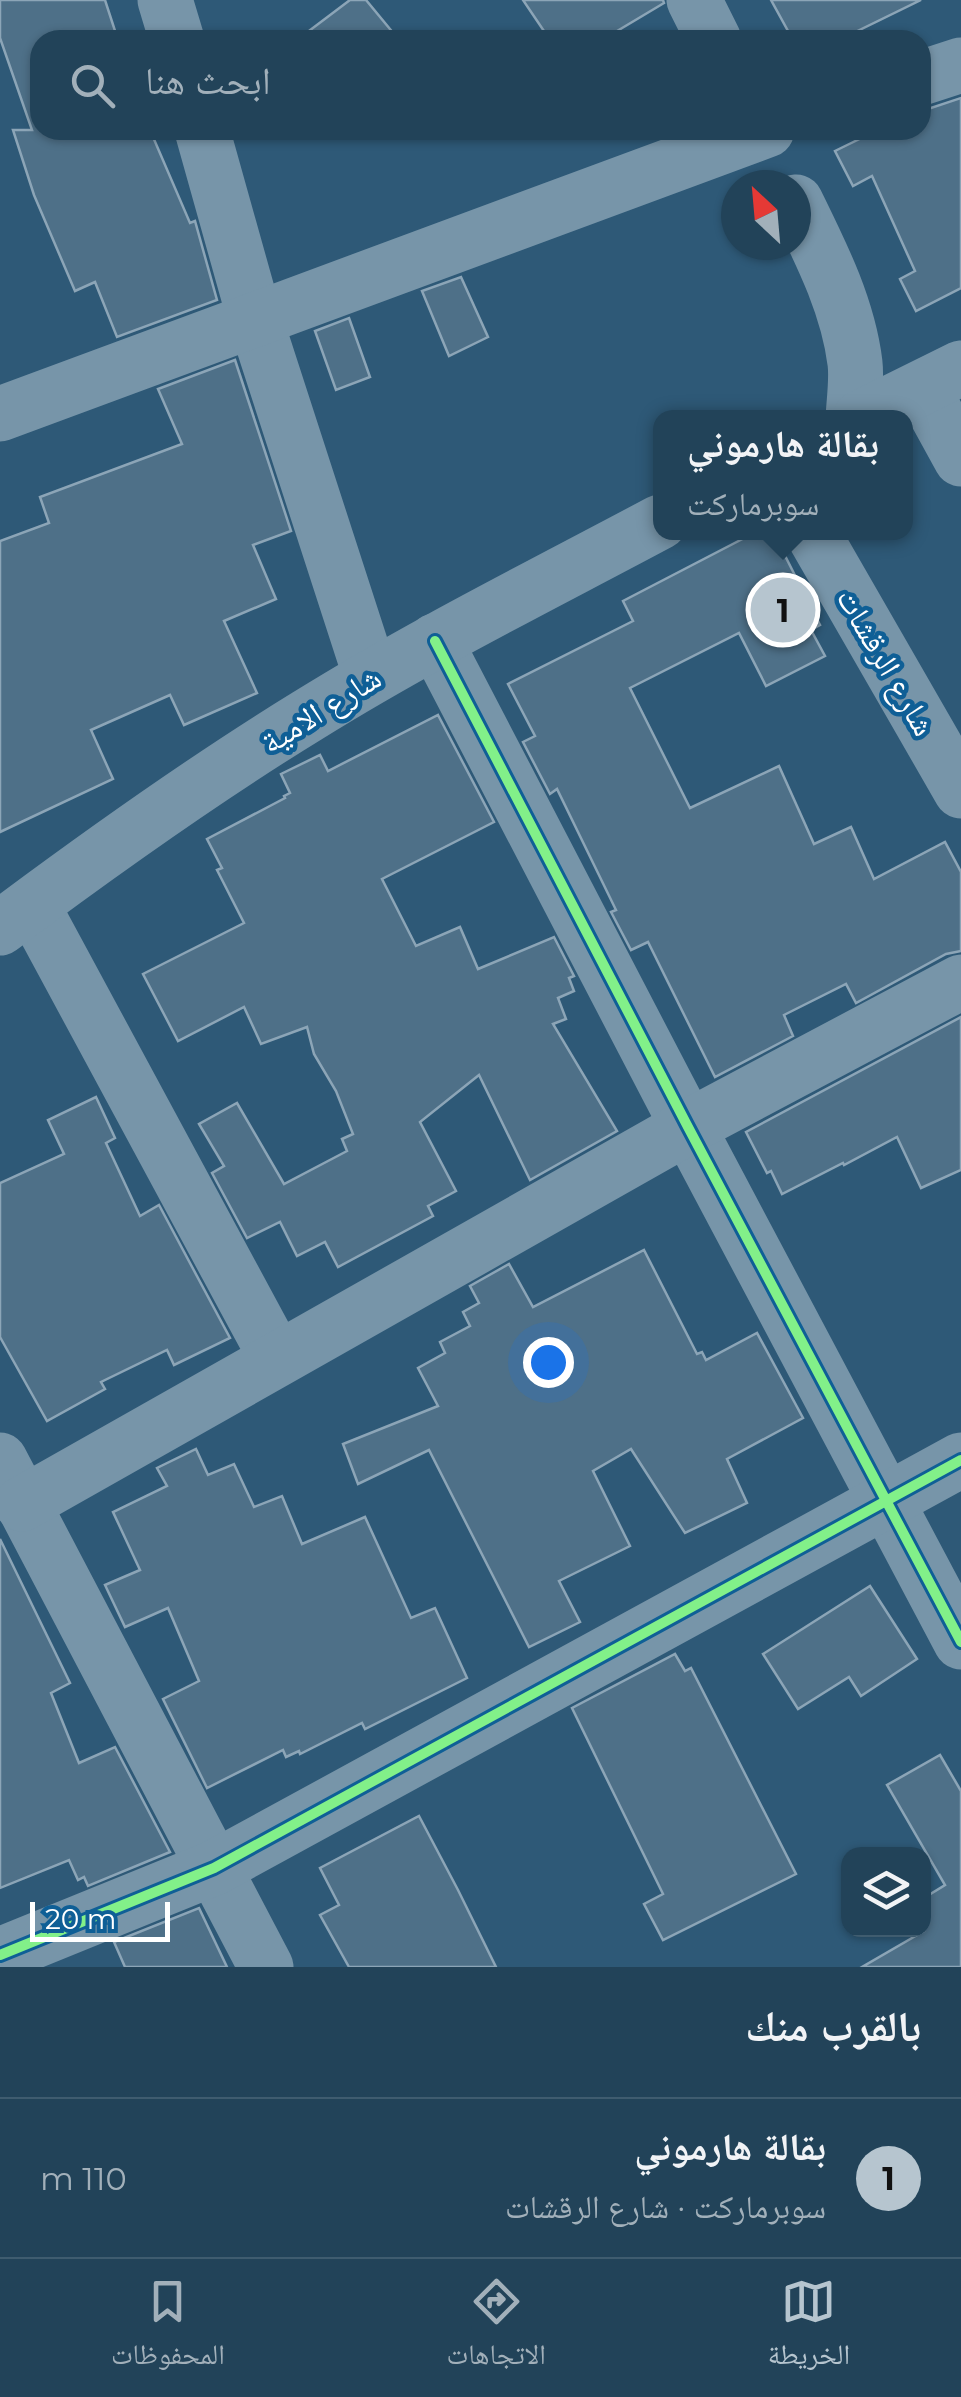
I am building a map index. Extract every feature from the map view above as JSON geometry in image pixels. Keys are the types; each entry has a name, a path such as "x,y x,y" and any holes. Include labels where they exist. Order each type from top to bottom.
{"street":[{"path":"165,0 173,30"},
{"path":"694,0 709,30"},
{"path":"931,75 961,65"},
{"path":"205,140 255,319 372,677"},
{"path":"3,404 255,319 738,140"},
{"path":"766,140 780,170"},
{"path":"811,233 844,312 855,365 856,410"},
{"path":"873,410 942,378 961,460"},
{"name":"شارع الامية","path":"16,916 306,716 435,641 653,526"},
{"name":"شارع الرقشات","path":"817,540 961,791"},
{"path":"435,641 884,1502 961,1642"},
{"path":"16,916 278,1359"},
{"path":"266,1967 11,1482 278,1359 688,1127 961,982"},
{"path":"0,1956 214,1868 961,1460"}],"building":[{"path":"0,0 105,0 115,30 30,30 30,124 0,38"},
{"path":"350,0 366,0 391,30 310,30"},
{"path":"523,0 664,3 619,30 543,30"},
{"path":"771,0 921,0 860,30 788,30"},
{"path":"961,98 961,288 916,311 900,279 915,271 872,176 853,186 835,151 858,140 931,140 931,108"},
{"path":"13,130 30,130 30,140 154,140 190,223 195,221 217,300 117,337 95,282 75,291 34,195"},
{"path":"461,277 488,337 449,356 422,291"},
{"path":"349,318 370,377 336,390 315,331"},
{"path":"235,360 291,531 253,545 276,599 224,621 257,693 184,725 170,695 91,730 113,779 0,832 0,541 49,523 40,497 182,444 158,389"},
{"path":"741,540 777,540 820,625 811,630 825,656 766,686 739,633 630,688 690,808 779,766 814,844 851,827 874,879 945,842 961,872 961,951 946,954 856,1003 846,984 784,1015 793,1036 715,1077 648,942 631,950 611,912 616,910 557,789 550,794 523,742 535,736 508,684 633,621 623,601"},
{"path":"438,715 494,822 382,879 416,946 460,927 478,969 554,937 574,976 569,978 574,991 558,998 566,1019 553,1024 617,1131 530,1180 479,1075 420,1122 456,1191 428,1206 433,1216 338,1267 325,1242 297,1256 280,1222 247,1238 212,1173 224,1166 199,1124 237,1103 284,1184 347,1151 342,1139 353,1134 336,1091 314,1054 307,1027 261,1044 244,1007 178,1041 143,974 244,923 217,870 222,868 207,839 285,798 290,793 281,774 320,755 328,771"},
{"path":"961,1017 961,1170 921,1188 897,1137 782,1194 746,1132"},
{"path":"96,1097 115,1138 106,1143 140,1216 159,1205 230,1338 174,1365 167,1350 101,1382 105,1389 47,1421 0,1337 0,1183 64,1154 48,1120"},
{"path":"644,1250 697,1354 702,1352 706,1360 757,1333 803,1418 727,1459 747,1503 685,1533 631,1449 593,1471 630,1546 559,1581 580,1622 529,1647 429,1450 358,1484 343,1444 438,1406 418,1368 445,1353 440,1342 470,1326 463,1312 479,1303 470,1286 509,1264 533,1307"},
{"path":"196,1449 208,1475 234,1464 254,1507 282,1496 302,1544 365,1517 411,1618 435,1608 467,1678 365,1729 362,1723 300,1754 299,1751 286,1757 283,1750 207,1788 163,1699 199,1681 168,1608 125,1627 105,1585 140,1570 113,1512 167,1486 157,1468"},
{"path":"0,1539 70,1683 51,1693 79,1763 115,1747 170,1852 88,1886 84,1877 78,1880 69,1860 0,1888"},
{"path":"870,1586 917,1659 861,1696 849,1677 798,1709 763,1654"},
{"path":"675,1654 685,1671 691,1668 796,1874 663,1940 644,1904 663,1894 572,1708"},
{"path":"940,1755 961,1791 961,1967 862,1967 914,1937 931,1937 931,1894 945,1885 931,1861 931,1847 923,1847 887,1785"},
{"path":"419,1816 496,1967 349,1967 320,1915 339,1905 320,1868"},
{"path":"199,1908 227,1967 125,1967 114,1942"}],"cycle path":[{"path":"435,641 961,1642"},
{"path":"0,1955 214,1868 961,1460"}],"place":[{"name":"بقالة هارموني","path":"783,610"}]}
